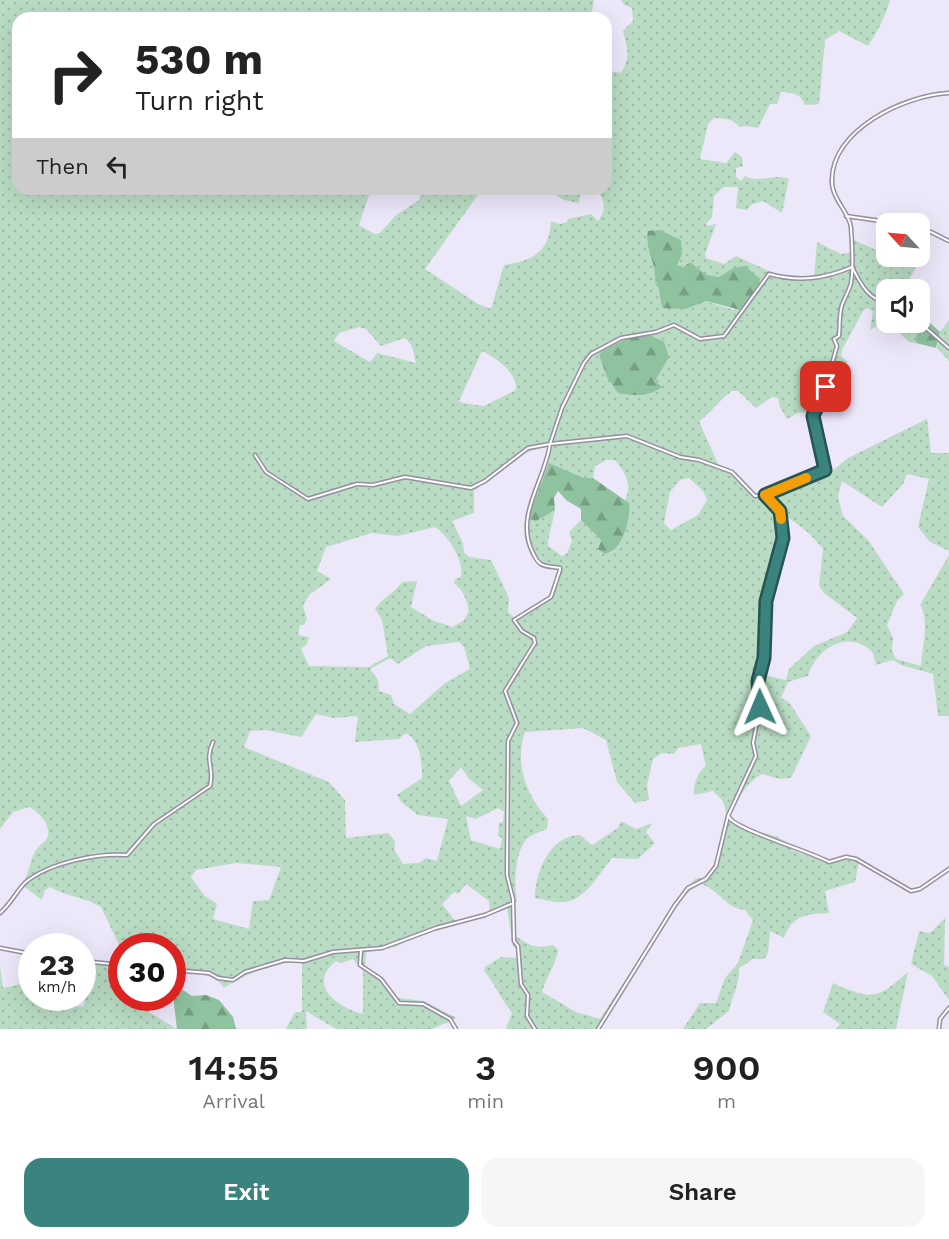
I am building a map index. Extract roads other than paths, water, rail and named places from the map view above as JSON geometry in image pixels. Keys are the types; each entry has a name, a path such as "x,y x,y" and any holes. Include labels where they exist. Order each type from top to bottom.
{"street":[{"path":"255,455 266,472 297,493 313,499 357,484 373,485 405,477 471,488 485,482 528,448 627,436 680,457 699,460 732,472 754,496 765,495 825,470 813,416 834,360 837,346 834,339 839,336 842,306 848,295 852,267 851,223 832,185 832,170 855,130 913,98 948,93 949,88"},
{"path":"846,216 876,220"},
{"path":"930,232 949,241"},
{"path":"852,267 866,291 876,299"},
{"path":"535,1029 527,1016 528,995 521,984 507,875 508,741 517,723 505,691 534,643 534,638 522,631 514,620 551,597 560,570 536,560 526,537 526,514 548,462 550,444 562,408 584,363 591,354 621,339 656,332 674,325 700,339 724,336 769,274 791,280 810,279 834,275 852,267"},
{"path":"930,332 949,348"},
{"path":"598,1029 675,905 688,888 706,879 716,866 729,816 756,756 753,743 760,707 758,681 764,658 766,601 783,538 780,511 765,495"},
{"path":"0,913 10,905 27,881 46,872 80,859 127,855 133,851 154,824 210,786 212,775 208,754 213,742"},
{"path":"729,816 731,822 745,830 768,836 789,847 829,862 846,857 856,859 911,891 920,889 949,869"},
{"path":"186,971 209,973 218,978 233,980 245,972 285,960 304,961 333,952 382,948 512,904"},
{"path":"0,948 18,951"},
{"path":"361,950 360,965 381,979 395,1000 423,1004 450,1019 456,1029"},
{"path":"939,1029 940,1019 949,1008"}]}
